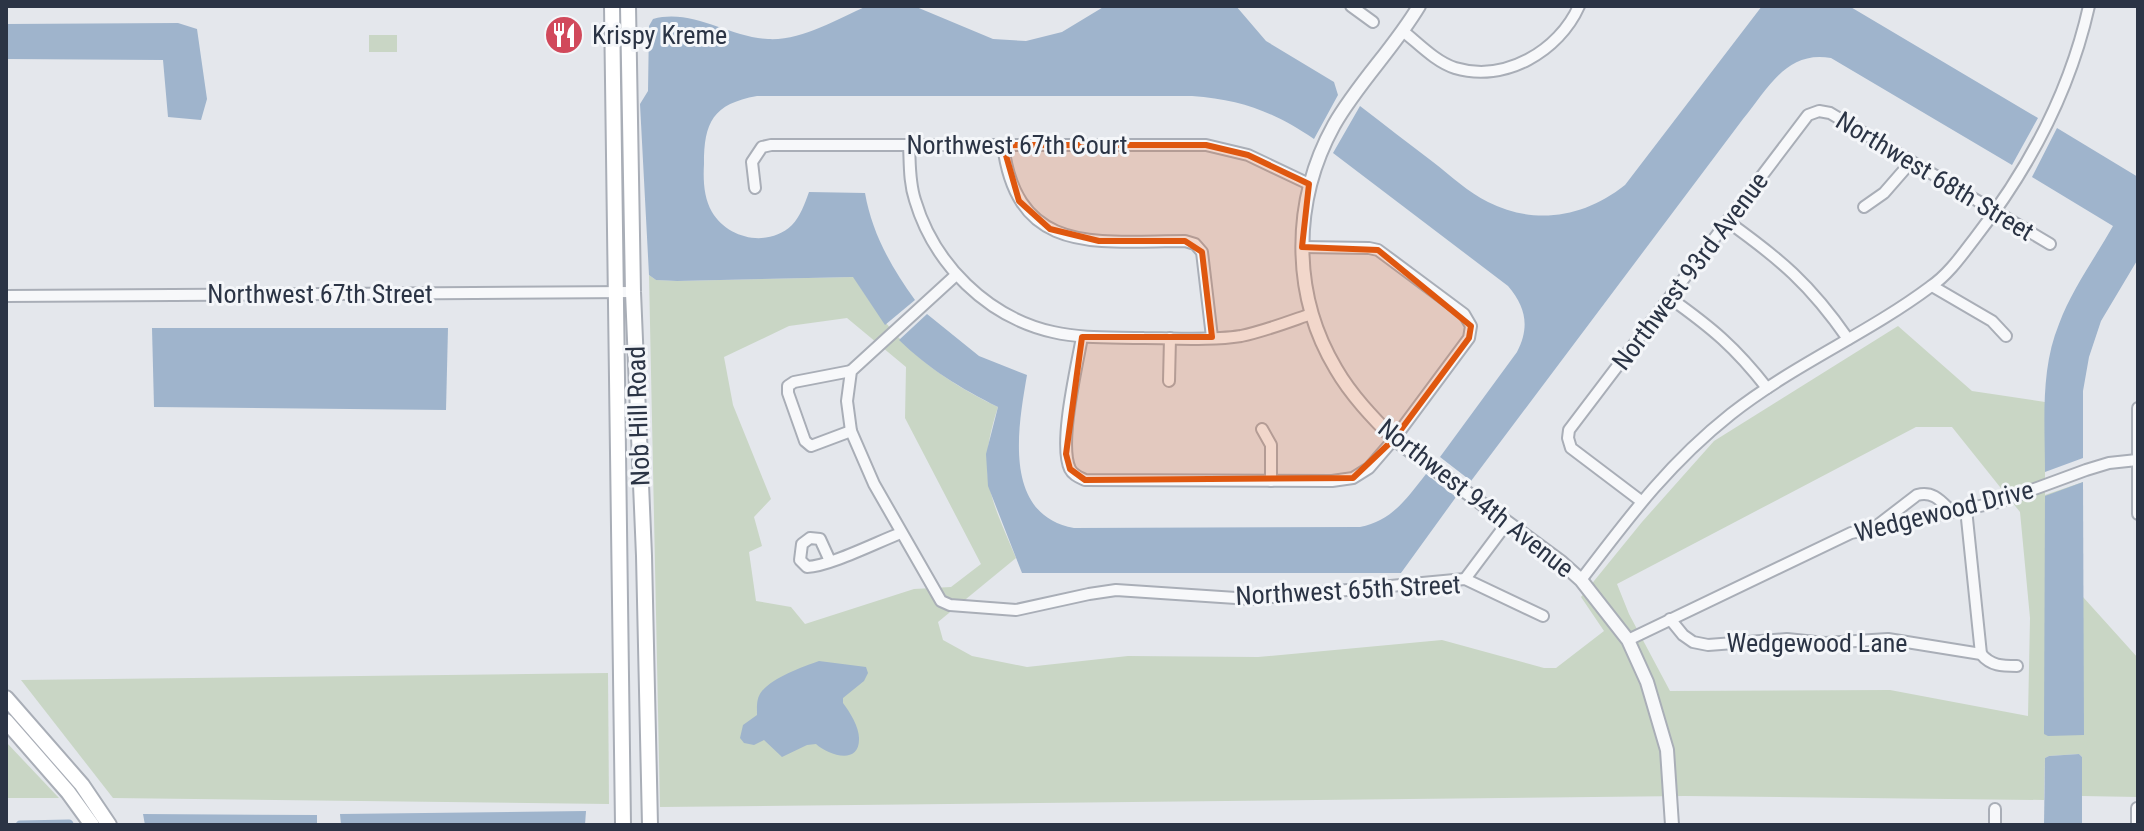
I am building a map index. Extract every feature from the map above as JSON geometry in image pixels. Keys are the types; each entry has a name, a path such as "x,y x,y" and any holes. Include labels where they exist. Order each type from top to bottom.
{"main road":[{"name":"Nob Hill Road","path":"612,6 623,825"},
{"name":"Nob Hill Road","path":"628,6 633,292 644,542 650,825"},
{"path":"6,698 64,763 109,825"},
{"path":"6,721 68,792 92,825"}],"street":[{"path":"1351,6 1373,22"},
{"name":"Northwest 94th Avenue","path":"1419,6 1404,32 1336,123 1309,184 1302,247 1304,281 1311,314 1336,369 1369,415 1394,439 1581,580 1628,640 1647,682 1667,750 1672,825"},
{"path":"1404,32 1436,58 1453,67 1493,70 1517,65 1539,54 1571,24 1579,6"},
{"path":"1581,580 1641,501 1678,459 1767,388 1932,286 1960,258 1995,213 2047,125 2068,77 2089,6"},
{"name":"Northwest 68th Street","path":"1819,111 1830,113 2050,244"},
{"name":"Northwest 93rd Avenue","path":"1641,501 1571,448 1569,430 1808,115 1819,111"},
{"path":"909,145 914,198 938,250 956,275 996,309 1021,322 1051,332 1082,337 1212,337 1256,332 1311,314"},
{"name":"Northwest 67th Court","path":"755,188 752,162 762,147 909,145 1206,145 1248,155 1309,184"},
{"path":"1003,145 1006,168 1019,201 1033,217 1050,229 1074,239 1185,241 1195,244 1202,252 1212,337"},
{"path":"1864,207 1884,193 1911,162"},
{"path":"1727,221 1802,279 1848,339"},
{"path":"1082,337 1066,437 1066,454 1074,475 1085,480 1332,481 1353,478 1369,468 1394,439 1469,338 1471,326 1464,314 1378,250 1302,247"},
{"path":"851,431 811,446 805,441 788,386 794,382 851,371 956,275"},
{"path":"1932,286 1992,321 2006,336"},
{"name":"Northwest 67th Street","path":"6,296 633,292"},
{"path":"1670,298 1722,337 1767,388"},
{"path":"1169,381 1170,338"},
{"path":"830,561 901,533 874,484 851,431 847,401 851,371"},
{"path":"2138,408 2138,514"},
{"path":"1262,429 1271,445 1271,481"},
{"name":"Wedgewood Drive","path":"1628,640 1851,533 1999,502 2098,466 2137,460"},
{"path":"1876,526 1924,493 1938,497 1951,511"},
{"path":"1966,509 1981,654"},
{"path":"1465,579 1507,523"},
{"name":"Northwest 65th Street","path":"901,533 941,601 950,605 998,610 1034,608 1116,590 1251,599 1465,579 1543,616"},
{"name":"Wedgewood Lane","path":"1670,619 1693,642 1708,645 1787,639 1825,643 1888,639 1981,654 1988,662 2017,666"},
{"path":"2137,808 2137,825"},
{"path":"1995,809 1995,825"}],"highlighted area":[{"path":"1003,145 1206,145 1248,155 1309,184 1302,247 1378,250 1471,326 1469,338 1394,439 1353,478 1085,480 1070,469 1066,454 1082,337 1212,337 1202,252 1185,241 1099,241 1050,229 1019,201"}],"green space":[{"path":"369,35 397,35 397,52 369,52"},
{"path":"649,275 656,280 677,281 854,277 883,319 915,354 953,382 998,407 991,430 987,468 993,501 1016,558 938,622 943,640 972,656 1027,667 1128,656 1258,657 1442,640 1544,668 1556,668 1604,631 1581,597 1714,441 1898,326 1972,391 2045,402 2045,495 2083,482 2083,597 2138,658 2138,797 2082,796 2082,757 2079,754 2045,758 2044,800 1685,796 660,807","holes":["847,318 906,367 905,418 981,564 951,587 914,589 805,624 791,607 756,601 749,552 762,546 754,517 771,499 733,405 724,357 789,326","1916,427 1952,427 2020,512 2030,618 2028,716 1890,690 1670,691 1629,614 1617,584"]},
{"path":"608,673 609,804 113,798 21,680"},
{"path":"6,742 59,798 6,798"}],"water":[{"path":"867,6 914,6 993,39 1026,41 1062,32 1105,6 1236,6 1266,41 1334,82 1338,95 1314,139 1256,108 1192,96 757,96 742,99 714,117 706,137 705,189 709,207 719,221 738,234 760,238 772,236 795,222 809,192 865,193 872,222 884,249 915,300 885,325 853,277 677,281 656,280 649,275 640,104 648,91 649,26 653,19 682,17 753,37 780,39 819,28"},
{"path":"1762,6 1849,6 2038,118 2012,165 1831,58 1815,57 1790,66 1770,84 1743,119 1471,481 1440,457 1517,352 1525,326 1522,310 1508,286 1333,153 1360,106 1488,202 1524,214 1541,216 1576,211 1610,196 1625,185"},
{"path":"178,23 197,29 207,99 201,120 168,117 163,60 6,59 6,24"},
{"path":"2057,128 2138,177 2138,259 2101,321 2089,357 2083,391 2083,458 2045,472 2046,378 2053,342 2070,298 2113,226 2032,177"},
{"path":"927,314 979,356 1027,375 1019,443 1025,488 1035,506 1051,520 1074,528 1360,527 1390,514 1426,474 1456,497 1401,573 1022,573 988,486 986,454 998,407 946,377 899,340"},
{"path":"152,328 448,328 446,410 154,407"},
{"path":"2083,482 2084,735 2048,736 2044,734 2045,496"},
{"path":"819,661 866,667 868,673 864,681 843,698 859,734 858,747 854,752 842,756 816,744 782,757 764,740 754,745 744,743 740,738 743,725 757,715 762,691 781,677"},
{"path":"2079,754 2082,757 2082,825 2044,825 2045,758"},
{"path":"586,811 585,825 341,825 340,814"},
{"path":"143,814 317,815 317,825 145,825"}],"waterway":[{"path":"20,825 69,824"}],"place":[{"name":"Krispy Kreme","path":"564,35"}]}
